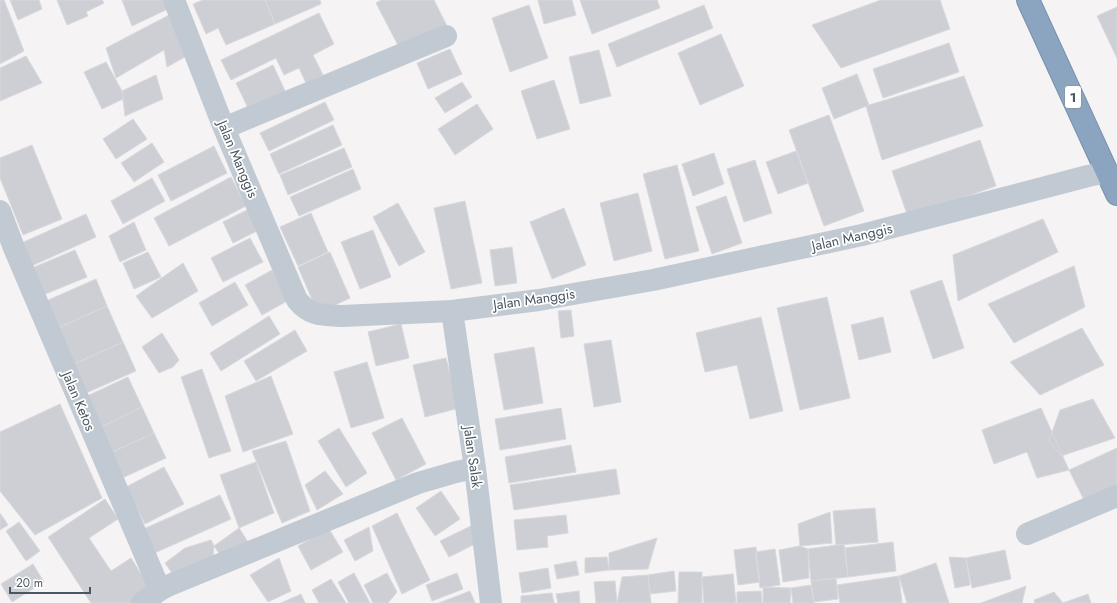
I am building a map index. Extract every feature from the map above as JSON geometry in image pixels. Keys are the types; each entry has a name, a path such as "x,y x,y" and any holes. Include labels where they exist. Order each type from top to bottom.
{"highway":[{"name":"1","path":"1028,0 1098,174 1117,194"}],"street":[{"name":"Jalan Manggis","path":"174,0 224,128 295,295 303,308 311,312 324,315 336,316 452,311 539,300 661,278 862,235 1098,174"},
{"path":"224,128 446,36"},
{"name":"Jalan Ketos","path":"0,211 14,248 160,590"},
{"name":"Jalan Salak","path":"452,311 475,468 491,603"},
{"path":"142,603 160,590 418,483 475,468"},
{"path":"1027,534 1117,496"}],"building":[{"path":"0,0 4,0 24,51 0,64"},
{"path":"10,0 39,0 42,9 18,20"},
{"path":"57,0 102,0 104,3 86,12 88,16 67,25"},
{"path":"122,0 166,0 170,8 132,26"},
{"path":"203,0 265,0 275,24 226,45 218,28 206,34 193,4"},
{"path":"265,0 320,0 321,4 275,24"},
{"path":"381,0 434,0 448,28 402,53 376,3"},
{"path":"538,0 572,0 576,15 544,24"},
{"path":"580,0 657,0 660,8 592,34"},
{"path":"881,0 940,0 950,29 841,68 812,25"},
{"path":"529,5 548,58 510,72 492,18"},
{"path":"704,5 713,28 617,67 608,44"},
{"path":"1117,7 1117,58 1097,16"},
{"path":"173,13 192,53 167,67 164,50 116,78 106,48"},
{"path":"319,13 334,44 313,55 323,75 306,83 299,68 284,75 276,58 231,80 221,60"},
{"path":"721,34 744,86 700,105 678,53"},
{"path":"949,43 959,72 883,98 873,69"},
{"path":"450,49 462,74 428,89 417,63"},
{"path":"599,50 611,96 580,104 569,57"},
{"path":"26,56 42,83 0,101 0,68"},
{"path":"106,62 122,91 123,99 102,109 84,72"},
{"path":"273,65 286,93 249,110 236,83"},
{"path":"857,74 869,105 834,119 822,88"},
{"path":"156,75 163,99 125,116 122,91"},
{"path":"964,76 983,126 882,160 866,106"},
{"path":"554,80 570,129 537,139 521,91"},
{"path":"462,82 472,97 445,113 435,98"},
{"path":"325,102 334,120 269,151 260,133"},
{"path":"477,104 493,129 455,155 438,129"},
{"path":"829,115 864,211 824,226 789,130"},
{"path":"133,119 147,139 116,159 103,139"},
{"path":"333,125 342,145 279,174 270,154"},
{"path":"980,140 996,186 908,217 892,171"},
{"path":"152,143 164,162 134,182 121,163"},
{"path":"32,145 62,219 23,235 0,178 0,158"},
{"path":"214,146 227,173 171,201 158,175"},
{"path":"344,148 352,167 288,195 280,175"},
{"path":"796,151 808,183 778,194 766,162"},
{"path":"714,153 724,184 693,196 682,164"},
{"path":"755,160 772,213 744,222 727,169"},
{"path":"677,165 699,251 665,259 643,174"},
{"path":"353,169 361,189 299,216 290,197"},
{"path":"231,177 246,206 169,246 154,218"},
{"path":"152,178 165,201 123,224 111,201"},
{"path":"638,193 652,251 614,261 600,203"},
{"path":"726,196 742,243 712,254 696,207"},
{"path":"465,201 482,283 451,289 434,208"},
{"path":"398,203 425,252 399,266 373,217"},
{"path":"564,208 586,265 552,279 530,222"},
{"path":"249,209 259,230 233,243 223,222"},
{"path":"311,213 328,252 298,266 280,227"},
{"path":"86,214 96,237 27,268 17,245"},
{"path":"1043,219 1058,252 958,301 953,255"},
{"path":"134,222 146,250 120,262 109,236"},
{"path":"373,230 391,277 360,289 341,242"},
{"path":"250,238 263,262 223,282 211,258"},
{"path":"512,247 517,283 495,286 490,250"},
{"path":"75,250 87,277 43,295 32,268"},
{"path":"148,252 161,277 134,289 123,263"},
{"path":"330,252 350,298 318,313 298,267"},
{"path":"183,263 198,291 152,318 136,296"},
{"path":"1074,266 1085,307 1014,343 988,304"},
{"path":"272,270 289,300 262,315 245,285"},
{"path":"96,279 107,306 58,328 46,301"},
{"path":"942,280 964,348 933,359 910,291"},
{"path":"235,282 248,305 212,326 199,303"},
{"path":"827,297 850,398 800,410 777,308"},
{"path":"107,306 123,342 74,364 58,328"},
{"path":"571,310 574,336 561,338 558,311"},
{"path":"269,316 280,334 221,371 210,353"},
{"path":"761,317 783,411 750,419 737,365 705,372 696,333"},
{"path":"883,317 891,352 859,360 851,325"},
{"path":"401,324 409,358 376,366 368,332"},
{"path":"1082,328 1104,365 1040,395 1010,362"},
{"path":"295,330 307,351 256,381 244,361"},
{"path":"162,333 179,360 173,367 159,373 142,347"},
{"path":"611,340 621,402 594,407 584,344"},
{"path":"123,342 136,371 86,393 74,364"},
{"path":"534,347 543,403 504,410 494,354"},
{"path":"446,358 459,408 425,417 413,365"},
{"path":"367,362 384,418 351,428 334,372"},
{"path":"202,369 231,451 209,458 181,377"},
{"path":"271,376 293,434 243,452 225,396"},
{"path":"128,377 142,407 99,428 85,397"},
{"path":"1093,399 1115,438 1061,456 1049,441 1060,410"},
{"path":"60,404 102,498 35,535 0,491 0,432"},
{"path":"142,407 154,433 110,453 99,428"},
{"path":"561,408 566,439 500,450 495,419"},
{"path":"1041,408 1069,470 1037,478 1027,452 994,464 982,430"},
{"path":"402,418 426,464 396,480 372,433"},
{"path":"339,428 367,473 346,487 318,441"},
{"path":"154,433 166,458 122,478 110,453"},
{"path":"286,441 310,511 282,523 252,451"},
{"path":"571,445 576,472 509,483 505,457"},
{"path":"1117,448 1117,491 1086,504 1069,470"},
{"path":"256,462 274,513 239,528 220,475"},
{"path":"164,467 184,504 145,524 126,487"},
{"path":"616,469 620,494 514,510 510,485"},
{"path":"325,471 343,494 317,510 305,485"},
{"path":"441,491 460,519 435,536 416,508"},
{"path":"220,495 231,519 150,555 139,531"},
{"path":"105,499 118,519 89,538 111,571 131,558 152,591 134,603 91,603 48,537"},
{"path":"875,508 878,542 836,545 833,511"},
{"path":"830,512 832,543 800,546 798,524"},
{"path":"0,513 8,525 0,530"},
{"path":"397,513 430,580 402,594 372,526"},
{"path":"566,515 568,533 547,536 548,547 517,550 514,520"},
{"path":"19,522 40,551 26,561 6,531"},
{"path":"473,525 481,541 449,557 440,541"},
{"path":"369,527 373,551 355,561 344,540"},
{"path":"239,528 248,542 223,559 214,546"},
{"path":"329,529 343,552 311,570 298,546"},
{"path":"657,538 648,569 609,570 609,553"},
{"path":"211,540 214,546 213,559 174,576 165,563 185,548"},
{"path":"893,542 896,571 848,577 845,548"},
{"path":"844,544 848,577 811,581 808,549"},
{"path":"800,546 808,549 809,578 783,582 779,550"},
{"path":"756,547 760,582 738,585 734,550"},
{"path":"775,549 780,585 760,588 755,552"},
{"path":"1005,550 1011,579 972,588 966,558"},
{"path":"607,557 609,570 585,573 585,558"},
{"path":"949,557 966,558 970,585 955,588"},
{"path":"279,558 291,591 268,602 250,575"},
{"path":"576,561 579,575 557,579 554,565"},
{"path":"936,563 949,603 907,603 899,576"},
{"path":"33,564 44,582 12,602 1,584"},
{"path":"548,568 551,588 522,593 519,573"},
{"path":"674,571 676,591 650,594 648,575"},
{"path":"679,572 702,572 702,603 678,603"},
{"path":"354,573 370,603 349,603 338,582"},
{"path":"387,573 397,592 388,603 373,603 364,585"},
{"path":"457,573 463,589 432,601 426,585"},
{"path":"733,574 736,603 704,603 702,577"},
{"path":"648,575 651,603 617,603 622,577"},
{"path":"899,576 902,603 840,603 837,585"},
{"path":"836,578 838,599 814,602 811,581"},
{"path":"331,579 346,603 319,603 312,590"},
{"path":"615,581 617,603 596,603 594,582"},
{"path":"811,585 814,603 793,603 791,588"},
{"path":"1026,586 1022,603 981,603"},
{"path":"763,587 791,588 790,603 763,603"},
{"path":"470,591 475,603 439,603"},
{"path":"579,591 580,603 558,603 556,594"},
{"path":"761,591 762,603 737,603 737,592"},
{"path":"1054,592 1063,603 1035,603 1034,600"},
{"path":"552,593 554,603 521,603 521,596"},
{"path":"301,594 305,603 281,603"},
{"path":"1088,594 1091,603 1063,603"}]}
